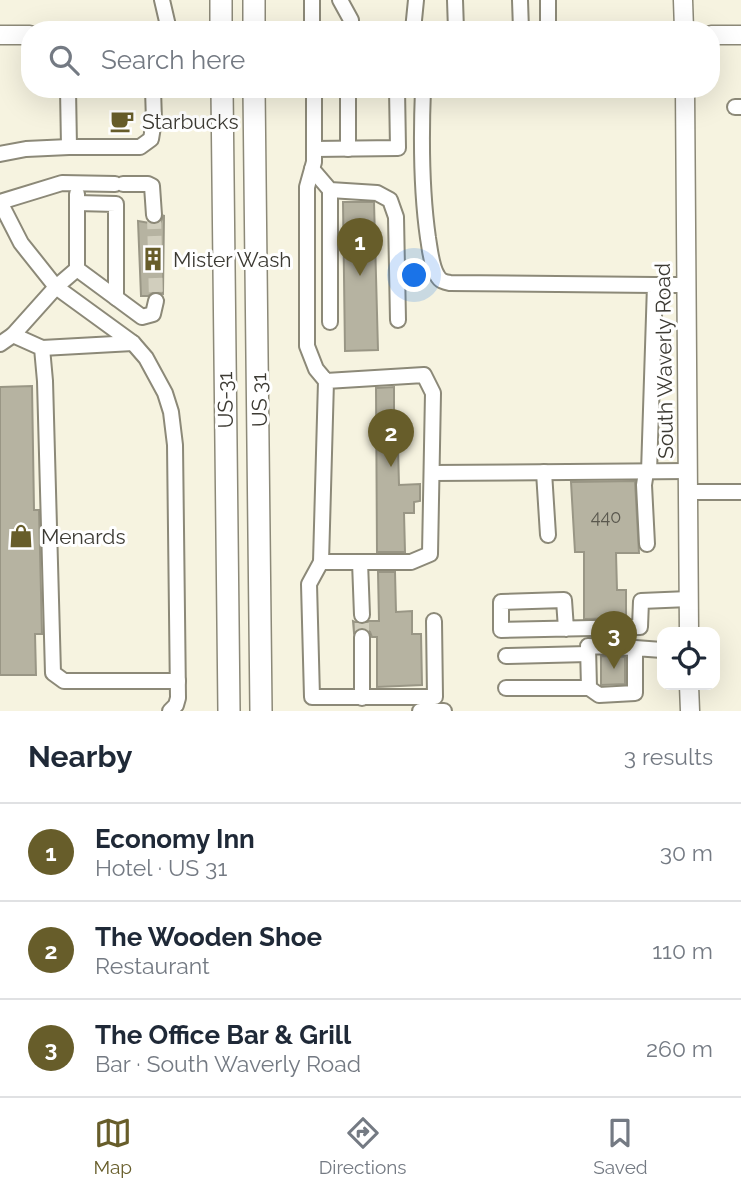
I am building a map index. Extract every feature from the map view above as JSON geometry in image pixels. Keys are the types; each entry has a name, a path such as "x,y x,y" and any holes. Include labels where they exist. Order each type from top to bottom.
{"highway":[{"path":"221,0 221,21"},
{"path":"254,0 254,21"},
{"name":"US-31","path":"222,98 229,711"},
{"name":"US 31","path":"254,98 261,711"},
{"path":"225,379 234,392 243,398 259,399"}],"main road":[{"path":"683,0 684,21"},
{"path":"0,36 21,35"},
{"path":"720,35 741,36"},
{"name":"South Waverly Road","path":"685,98 689,627"},
{"path":"690,690 690,711"}],"street":[{"path":"162,0 167,21"},
{"path":"312,0 312,21"},
{"path":"340,0 351,21"},
{"path":"414,21 416,0"},
{"path":"455,0 456,21"},
{"path":"520,0 521,21"},
{"path":"548,0 548,21"},
{"path":"68,98 69,147"},
{"path":"0,154 26,149 140,147 151,139 153,98"},
{"path":"314,98 314,149 307,187 307,346 316,369 326,381 321,562 309,584 312,697 435,697 434,621"},
{"path":"348,98 348,149"},
{"path":"314,149 398,148 397,98"},
{"path":"423,98 421,137 424,208 435,273 441,281 686,285"},
{"path":"312,169 330,190 330,322"},
{"path":"154,215 152,186 148,184 62,183 0,202 21,243 56,286 133,344 146,358 158,377 171,412 174,429 178,698 170,711"},
{"path":"77,183 78,269"},
{"path":"330,190 377,193 390,200 396,217 398,320"},
{"path":"77,203 116,204 116,298"},
{"path":"0,344 13,335 56,286 78,269"},
{"path":"78,269 142,317 153,314 156,301"},
{"path":"647,544 644,485 648,471 655,285"},
{"path":"13,335 42,348 133,344"},
{"path":"42,348 53,673 64,681 178,681"},
{"path":"321,562 411,562 430,554 433,393 424,375 326,381"},
{"path":"432,473 688,471"},
{"path":"544,472 548,536"},
{"path":"688,492 741,492"},
{"path":"360,562 362,615"},
{"path":"566,629 564,600 501,602 501,630 566,629 640,627 640,601 689,599"},
{"path":"362,638 362,698"},
{"path":"589,688 588,646 657,650"},
{"path":"506,688 589,688 599,695 635,693 635,648"},
{"path":"506,656 588,654"},
{"path":"420,711 444,711"}],"building":[{"path":"343,202 374,202 378,350 345,351"},
{"name":"Mister Wash","path":"164,215 163,294 154,292 141,296 138,221 160,223"},
{"name":"Menards","path":"32,386 34,510 39,510 42,634 35,634 36,675 0,675 0,387"},
{"path":"394,387 394,427 402,427 402,448 398,448 399,485 420,484 420,501 414,502 414,513 404,513 405,552 377,552 376,388"},
{"path":"635,481 639,553 616,553 617,590 626,590 626,618 584,619 584,552 575,552 571,482"},
{"path":"378,572 395,572 396,612 412,611 412,634 421,634 422,685 377,687 377,637 372,637 363,627 354,633 353,621 362,625 369,621 379,621"},
{"path":"601,656 625,657 625,684 601,685"}],"tunnel":[{"path":"154,215 156,301"},
{"path":"362,615 362,637"}],"place":[{"name":"Starbucks","path":"122,121"},
{"name":"Mister Wash","path":"153,259"},
{"name":"Economy Inn","path":"360,276"},
{"name":"The Wooden Shoe","path":"391,467"},
{"name":"Menards","path":"21,536"},
{"name":"The Office Bar & Grill","path":"614,669"}]}
